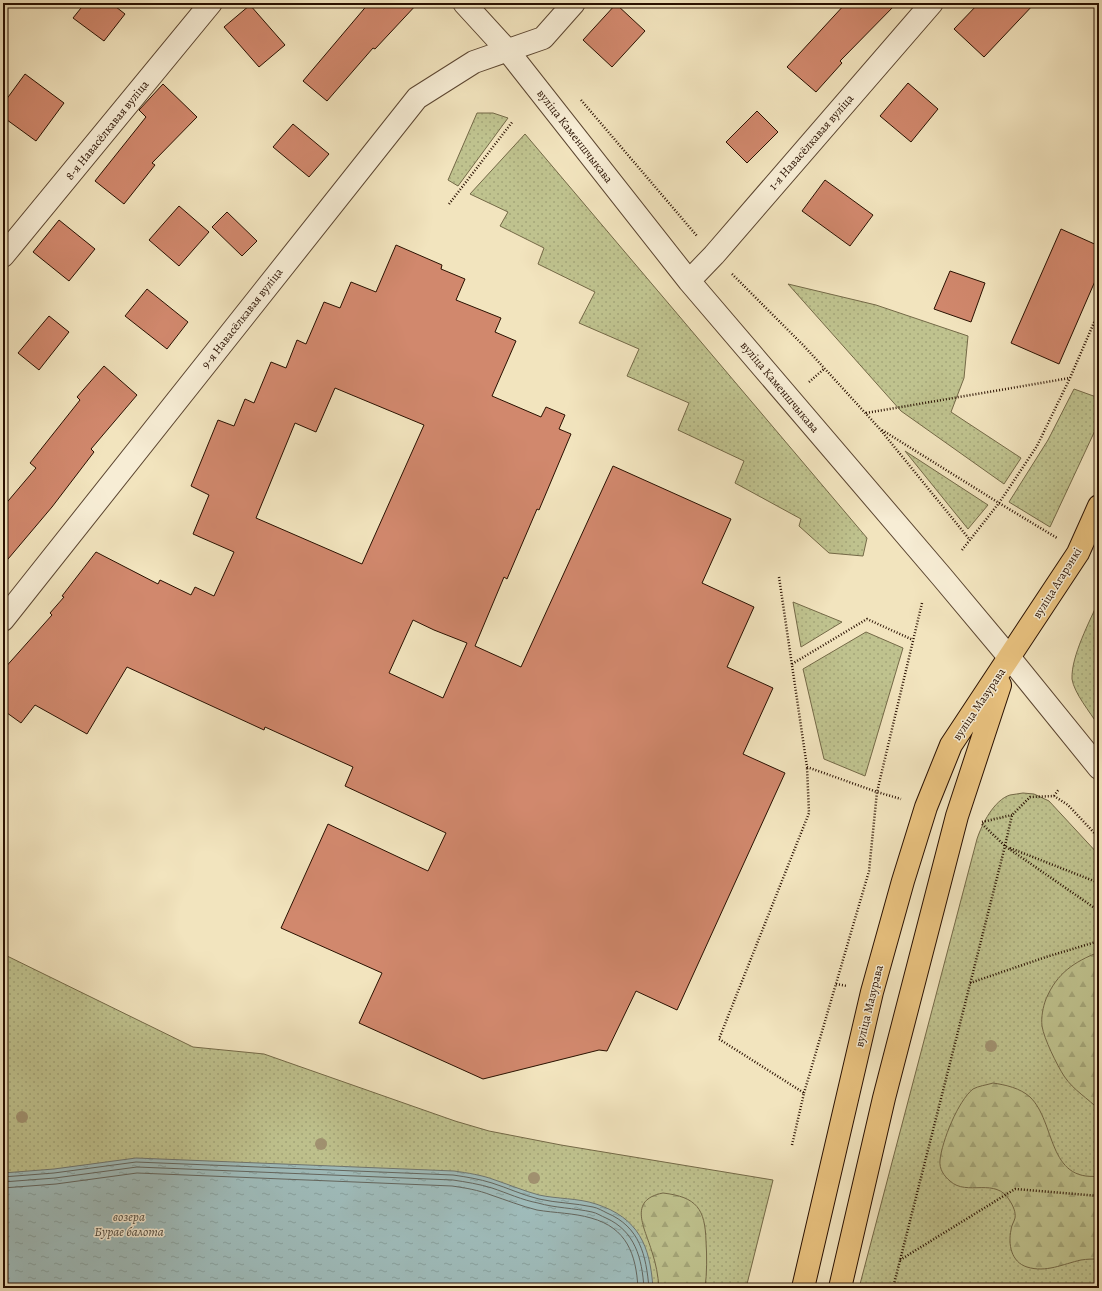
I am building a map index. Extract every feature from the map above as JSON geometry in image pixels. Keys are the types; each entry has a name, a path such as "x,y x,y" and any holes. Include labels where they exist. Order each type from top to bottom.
{"main road":[{"name":"вуліца Агарэнкі","path":"1010,657 1078,553 1099,506"},
{"name":"вуліца Мазурава","path":"803,1288 872,992 903,881 926,807 951,746 1010,657"},
{"name":"вуліца Мазурава","path":"840,1288 884,1098 957,816 1010,657"}],"street":[{"name":"8-я Навасёлкавая вуліца","path":"3,256 211,3"},
{"name":"вуліца Каменшчыкава","path":"464,3 508,51 689,280 1010,657 1099,768"},
{"name":"9-я Навасёлкавая вуліца","path":"3,620 417,98 474,62 543,38 574,3"},
{"name":"1-я Навасёлкавая вуліца","path":"689,280 714,255 932,3"}],"path":[{"path":"579,98 714,255 804,346 879,428 970,540"},
{"path":"449,204 513,121"},
{"path":"962,550 998,504 1037,446 1070,378 1099,311"},
{"path":"865,413 1070,378"},
{"path":"879,428 998,504 1050,533"},
{"path":"779,577 807,767 809,813 719,1039 804,1093"},
{"path":"792,1146 804,1093 869,872 876,792 922,603"},
{"path":"792,664 867,619 913,640"},
{"path":"807,767 876,792 906,801"},
{"path":"1054,796 1059,789"},
{"path":"1099,838 1068,805 1054,796 1030,797 1012,815 980,823 1006,846 1099,911"},
{"path":"893,1288 1006,846 1012,815"},
{"path":"1006,846 1099,883"},
{"path":"970,983 1099,941"},
{"path":"900,1261 1015,1189 1099,1196"}],"green space":[{"path":"477,113 493,113 508,118 458,186 448,180"},
{"path":"525,134 867,538 863,556 829,553 799,526 801,519 735,483 744,461 678,430 689,403 627,376 639,349 579,323 595,292 538,264 544,248 500,226 508,212 470,194"},
{"path":"788,284 876,305 968,336 964,378 951,412 1021,458 1004,484 901,411"},
{"path":"1074,389 1099,398 1099,422 1050,527 1009,502 1048,440"},
{"path":"905,451 988,505 968,529"},
{"path":"1099,600 1098,725 1079,696 1072,679 1078,649"},
{"path":"793,602 842,622 801,647"},
{"path":"866,632 903,648 865,776 824,759 803,669"},
{"path":"1023,793 1034,794 1049,801 1099,855 1099,1288 859,1288 977,839 989,813 999,802 1010,795"},
{"path":"1099,952 1099,1110 1072,1086 1054,1059 1043,1031 1042,1012 1050,990 1061,975 1074,964"},
{"path":"3,954 193,1047 264,1054 455,1121 489,1131 561,1145 773,1180 746,1288 3,1288"},
{"path":"993,1083 1017,1089 1030,1097 1038,1108 1061,1160 1070,1170 1082,1175 1099,1176 1099,1259 1081,1260 1041,1269 1034,1269 1022,1265 1017,1261 1012,1252 1010,1235 1015,1214 1011,1203 1004,1194 989,1188 965,1187 957,1185 950,1181 942,1172 940,1166 941,1152 947,1132 956,1112 967,1095 973,1089"},
{"path":"663,1193 684,1198 697,1206 701,1213 704,1221 706,1247 705,1288 659,1288 655,1261 641,1216 642,1208 645,1202 652,1197"}],"water":[{"name":"возера Бурае балота","path":"136,1158 454,1171 485,1177 539,1195 589,1202 611,1210 623,1217 640,1236 649,1259 653,1288 3,1288 3,1173 54,1169"}],"building":[{"path":"85,3 111,3 125,14 104,41 73,18"},
{"path":"369,3 418,3 375,49 373,48 327,101 303,81"},
{"path":"846,3 897,3 840,61 842,63 816,92 787,67"},
{"path":"979,3 1035,3 984,57 954,29"},
{"path":"616,4 645,31 612,67 583,40"},
{"path":"250,5 285,45 259,67 224,27"},
{"path":"25,74 64,103 36,141 3,117 3,104"},
{"path":"908,83 938,109 911,142 880,116"},
{"path":"163,84 197,117 152,163 155,165 124,204 95,181 146,117 139,110"},
{"path":"757,111 778,132 747,163 726,142"},
{"path":"293,124 329,154 309,177 273,147"},
{"path":"825,180 873,215 850,246 802,211"},
{"path":"179,206 209,232 179,266 149,240"},
{"path":"227,212 257,241 242,256 212,227"},
{"path":"59,220 95,249 69,281 33,252"},
{"path":"1061,229 1099,246 1099,272 1059,364 1011,343"},
{"path":"396,245 442,265 441,269 465,279 456,300 501,318 495,332 516,341 492,396 541,417 546,407 565,415 559,429 571,434 539,510 537,509 507,579 504,577 475,646 521,667 613,466 731,519 702,583 754,607 727,667 773,688 743,754 785,773 677,1010 636,991 607,1051 599,1050 483,1079 359,1023 382,973 281,928 328,824 428,871 446,833 345,786 353,767 265,727 264,730 127,667 87,734 35,705 21,723 3,710 3,670 52,615 50,613 64,597 62,596 96,552 158,584 160,580 191,595 195,587 214,596 234,552 193,534 209,495 191,486 218,420 234,426 245,399 254,403 271,362 286,368 297,340 306,344 324,302 340,308 351,282 376,292","holes":["335,388 424,425 362,564 256,518 295,423 316,432","413,620 467,643 443,698 389,673"]},
{"path":"950,271 985,283 971,322 934,309"},
{"path":"147,289 188,322 167,349 125,316"},
{"path":"49,316 69,332 39,370 18,353"},
{"path":"104,366 137,395 91,449 94,452 52,507 3,565 3,507 36,468 30,463 80,400 77,397"}]}
